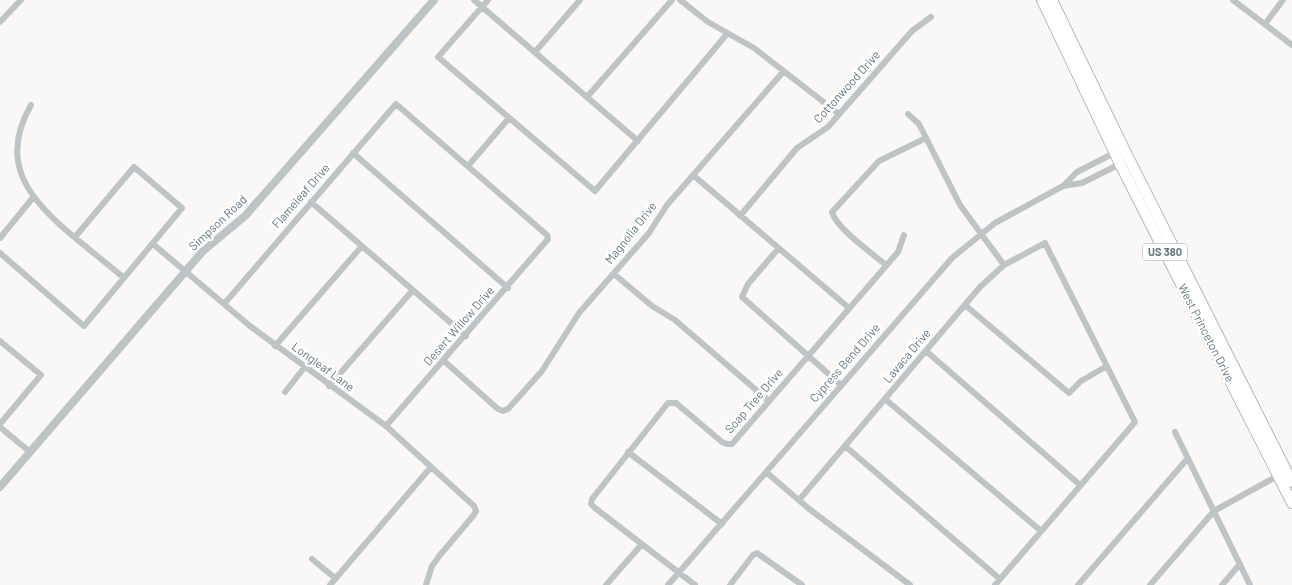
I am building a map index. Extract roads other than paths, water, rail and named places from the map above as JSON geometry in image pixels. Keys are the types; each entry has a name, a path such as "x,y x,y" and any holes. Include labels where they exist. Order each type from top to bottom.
{"highway":[{"name":"West Princeton Drive","path":"1042,0 1283,473 1292,503"},
{"name":"West Princeton Drive","path":"1052,0 1119,150"},
{"name":"West Princeton Drive","path":"1283,473 1292,482"}],"street":[{"path":"0,22 21,0"},
{"name":"Simpson Road","path":"0,487 185,271 211,243 245,216 434,0"},
{"path":"474,0 638,140"},
{"path":"488,0 438,56 595,191 727,34"},
{"path":"535,52 580,0"},
{"path":"587,97 672,0"},
{"path":"680,0 727,34 754,48 839,114"},
{"path":"1233,0 1292,45"},
{"path":"1265,24 1283,0"},
{"name":"Cottonwood Drive","path":"740,216 797,148 828,127 912,31 931,17"},
{"name":"Magnolia Drive","path":"444,361 503,411 508,409 542,371 576,318 614,274 693,175 783,72"},
{"name":"Flameleaf Drive","path":"224,304 396,104 468,166"},
{"path":"31,105 17,120 11,136 12,161 16,180 31,200 124,278"},
{"path":"908,114 919,124 960,206 979,234 1004,265"},
{"path":"468,166 509,118"},
{"path":"886,265 833,218 832,212 879,161 926,138"},
{"name":"Cypress Bend Drive","path":"668,585 944,266 979,234 1011,213 1063,186 1077,172 1119,150"},
{"path":"353,153 508,288"},
{"name":"Cypress Bend Drive","path":"1063,186 1082,183 1125,162"},
{"name":"Desert Willow Drive","path":"386,426 508,288 548,239 547,235 468,166"},
{"path":"0,253 84,326 182,208 134,167 75,237"},
{"path":"693,175 849,308"},
{"path":"0,238 31,200"},
{"path":"311,202 466,336"},
{"name":"Soap Tree Drive","path":"642,544 591,504 592,499 668,403 671,402 680,406 722,442 729,445 901,247 904,235"},
{"name":"Lavaca Drive","path":"799,500 965,305 1004,265 1045,243 1107,366"},
{"name":"Longleaf Lane","path":"153,244 275,346 386,426 474,506 476,511 432,566 426,585"},
{"path":"275,346 362,246"},
{"path":"778,249 748,284 742,297 841,385"},
{"path":"614,274 652,306 675,320 769,401"},
{"path":"329,386 413,290"},
{"path":"965,305 1069,393 1081,381 1107,366 1135,422 995,585"},
{"path":"0,341 41,375 0,425 30,452"},
{"path":"926,351 1080,485"},
{"path":"286,392 304,368"},
{"path":"885,398 1041,531"},
{"path":"1175,432 1250,585"},
{"path":"845,446 1000,579"},
{"path":"628,452 722,524"},
{"path":"1078,585 1188,458"},
{"path":"330,585 431,467"},
{"path":"766,472 799,500 910,585"},
{"path":"1150,585 1214,511 1283,473"},
{"path":"606,585 642,544 680,572 694,585"},
{"path":"730,585 752,555 757,553 762,554 802,585"},
{"path":"312,559 335,578"},
{"path":"1222,585 1240,564"}]}
